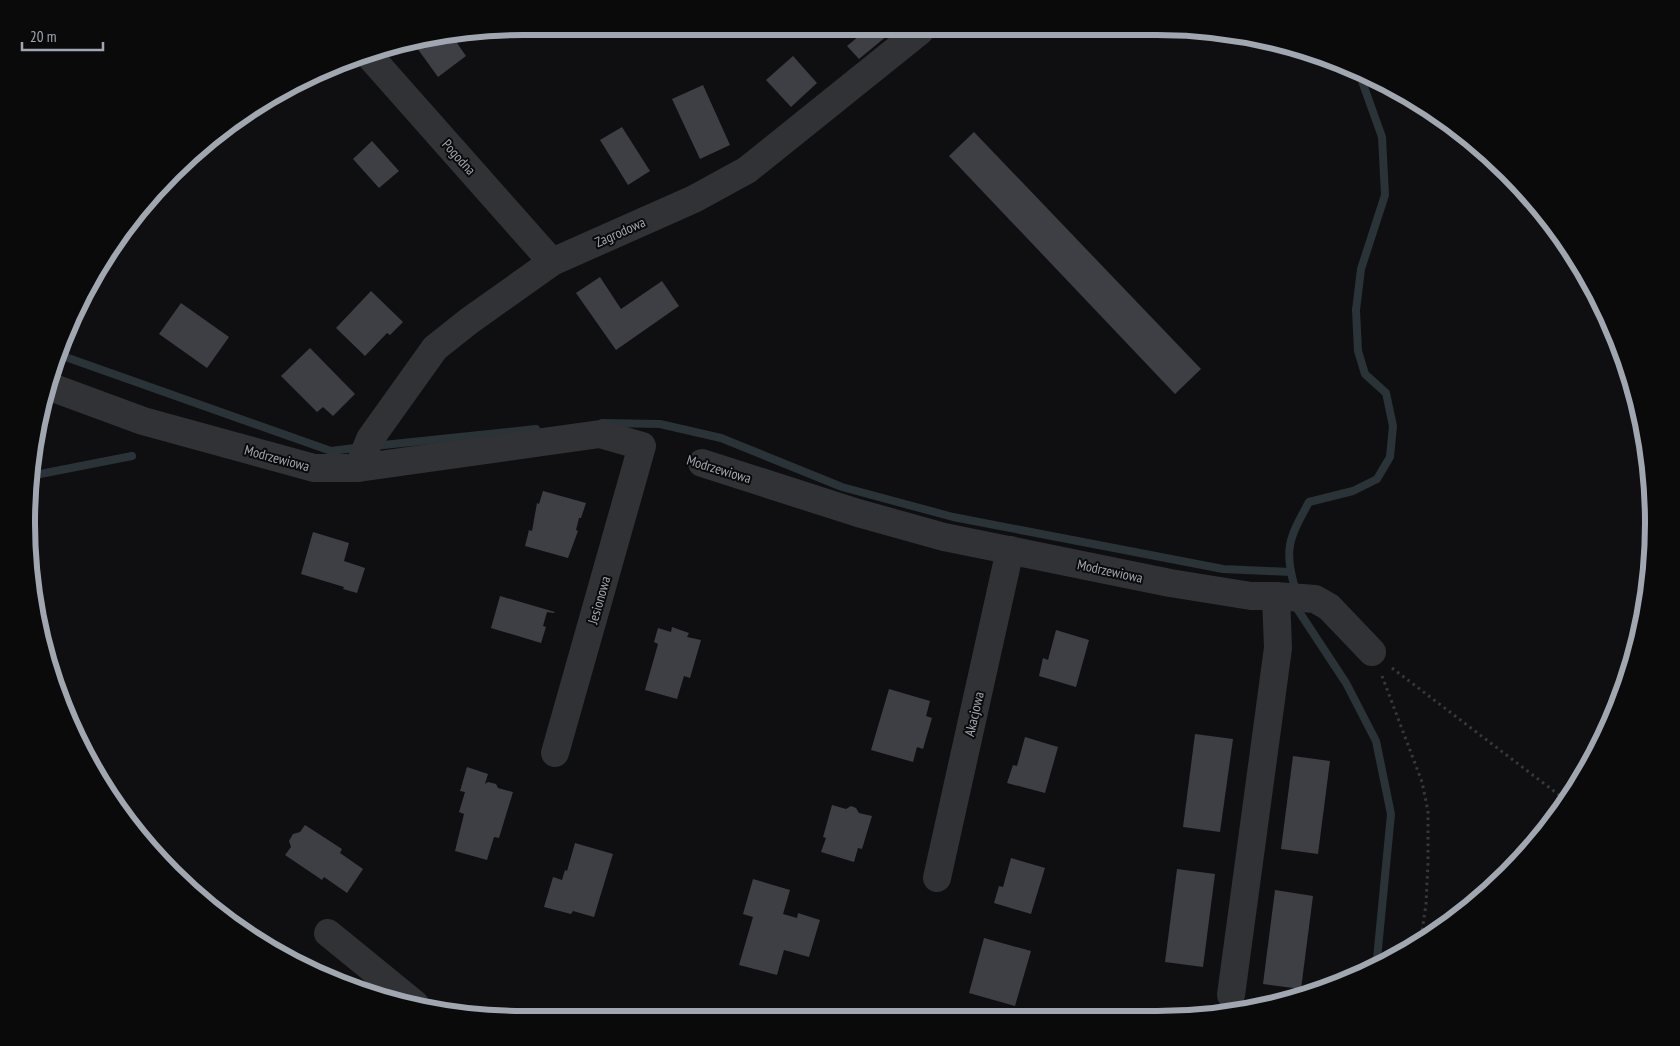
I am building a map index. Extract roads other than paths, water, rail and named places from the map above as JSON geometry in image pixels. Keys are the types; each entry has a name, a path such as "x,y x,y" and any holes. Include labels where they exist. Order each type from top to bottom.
{"street":[{"name":"Zagrodowa","path":"358,468 370,439 435,348 469,321 552,262 694,199 747,170 915,35"},
{"name":"Pogodna","path":"372,59 552,262"},
{"name":"Modrzewiowa","path":"54,388 143,421 314,468 358,468 600,434 642,446"},
{"name":"Jesionowa","path":"556,753 642,446"},
{"name":"Modrzewiowa","path":"702,463 944,537 1170,583 1251,596 1314,599 1329,607 1372,652"},
{"name":"Akacjowa","path":"937,878 1010,550"},
{"path":"1231,995 1278,648 1276,596"},
{"path":"328,933 405,996"}],"waterway":[{"path":"1295,588 1289,563 1290,543 1309,502 1353,491 1377,479 1390,457 1393,426 1386,393 1365,374 1358,351 1356,310 1361,269 1385,195 1382,137 1362,80"},
{"path":"64,357 331,451 355,448"},
{"path":"602,423 660,424 721,438 842,487 953,517 1223,569 1290,572"},
{"path":"374,446 536,429"},
{"path":"38,475 132,456"},
{"path":"1296,607 1346,683 1376,741 1391,814 1377,959"}]}
